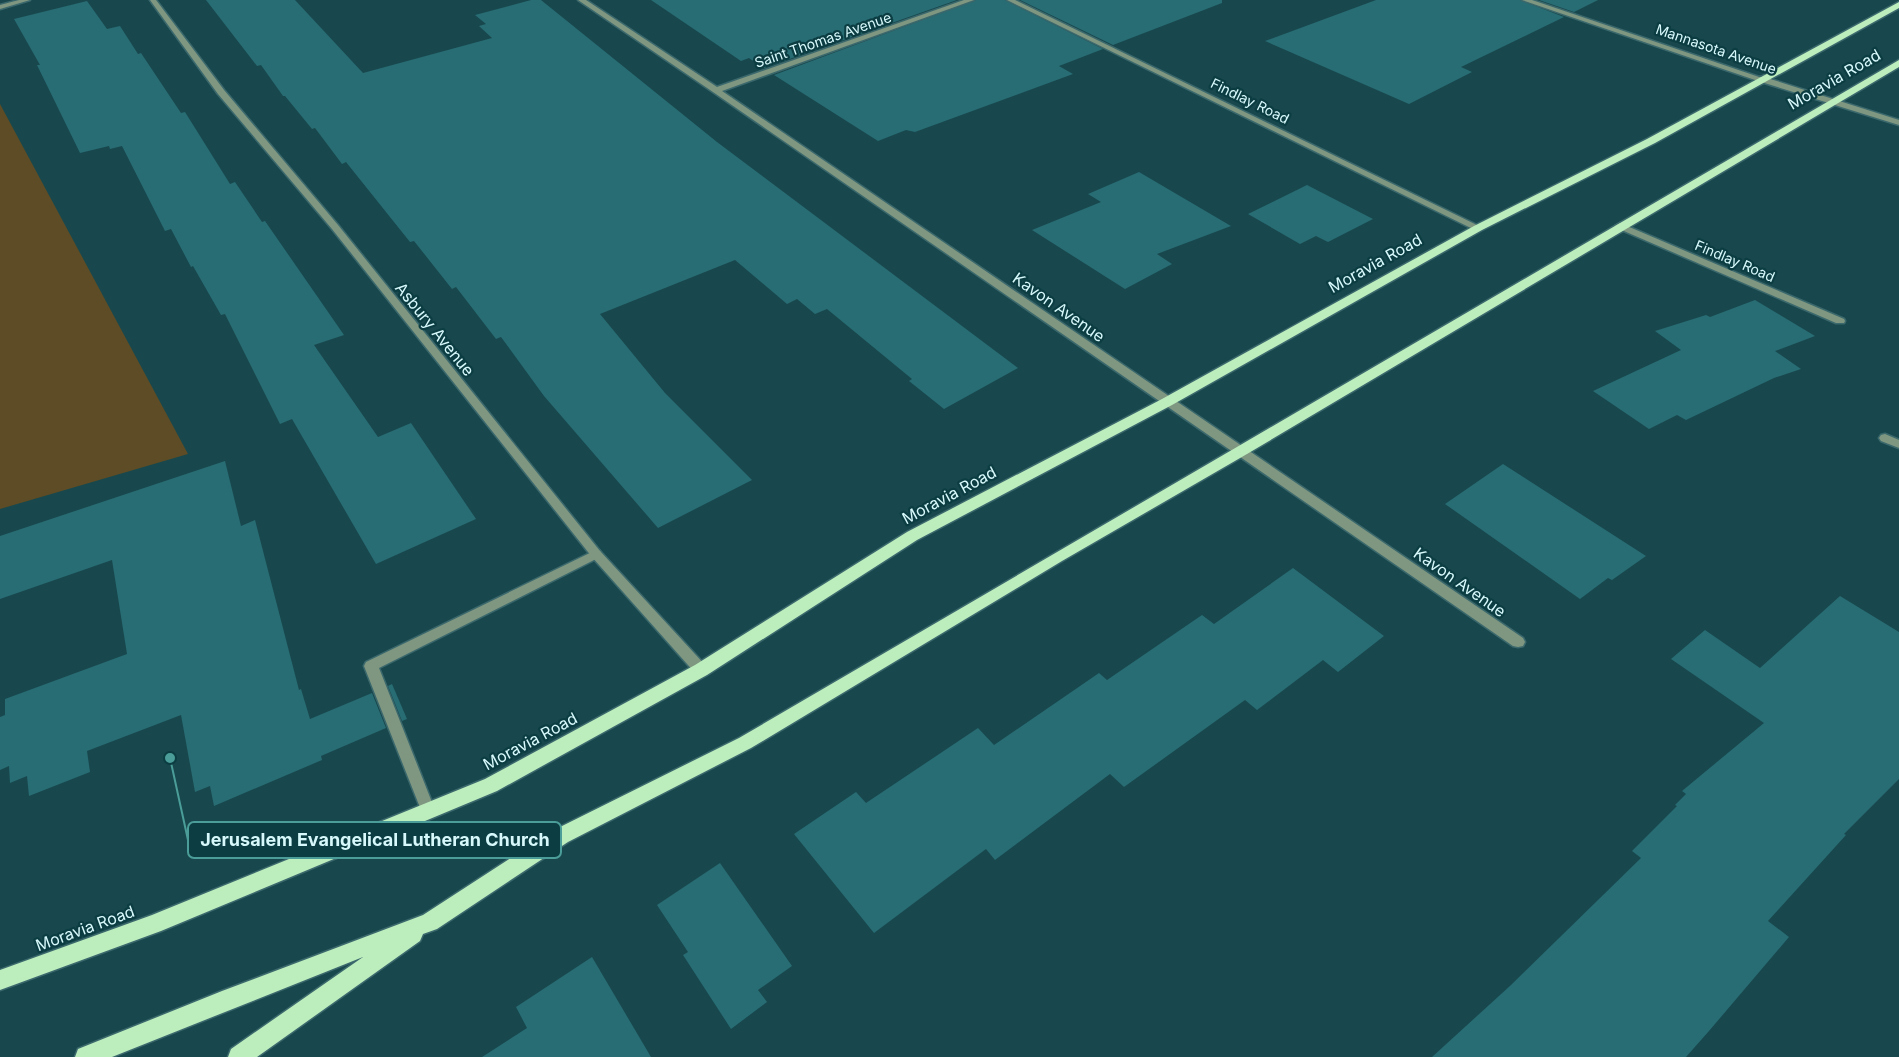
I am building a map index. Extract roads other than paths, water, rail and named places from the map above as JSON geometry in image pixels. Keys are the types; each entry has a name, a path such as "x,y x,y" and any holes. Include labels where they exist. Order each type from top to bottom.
{"main road":[{"name":"Moravia Road","path":"0,980 154,924 491,784 701,670 912,536 1167,402 1478,228 1651,141 1899,5"},
{"name":"Moravia Road","path":"86,1057 222,1001 430,922 561,836 744,743 1899,63"},
{"path":"239,1057 430,922"}],"street":[{"path":"0,7 27,0"},
{"name":"Asbury Avenue","path":"153,0 221,92 334,227 596,554 701,670"},
{"name":"Kavon Avenue","path":"581,0 717,90 1518,642"},
{"name":"Saint Thomas Avenue","path":"717,90 971,0"},
{"name":"Findlay Road","path":"1010,0 1478,228"},
{"name":"Mannasota Avenue","path":"1525,0 1899,123"},
{"name":"Findlay Road","path":"1620,226 1840,321"},
{"path":"1885,438 1899,444"},
{"path":"428,810 371,666 596,554"}],"place":[{"name":"Jerusalem Evangelical Lutheran Church","path":"170,758"}]}
